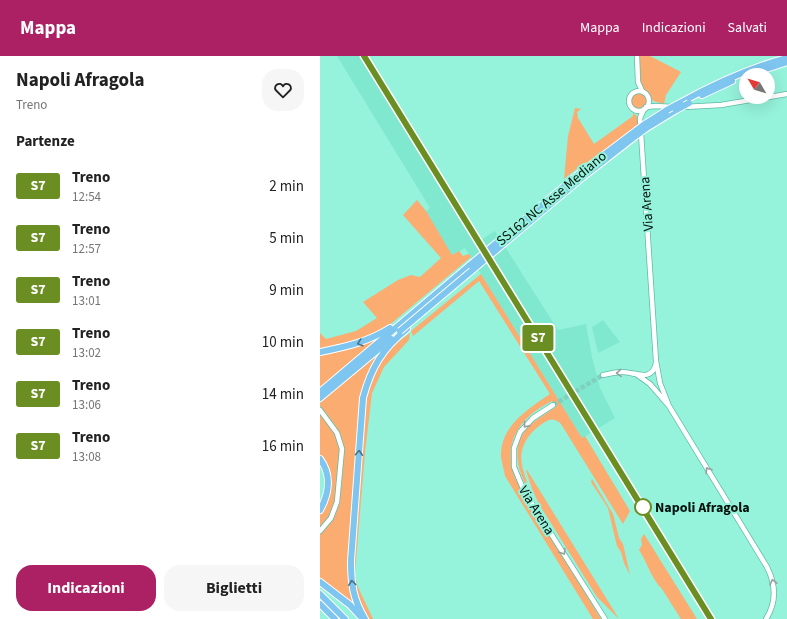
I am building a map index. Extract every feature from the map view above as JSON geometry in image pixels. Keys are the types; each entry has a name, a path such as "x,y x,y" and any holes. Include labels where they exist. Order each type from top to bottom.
{"highway":[{"name":"SS162 NC Asse Mediano","path":"645,127 667,110 734,76 787,58"},
{"name":"SS162 NC Asse Mediano","path":"769,68 787,62"},
{"name":"SS162 NC Asse Mediano","path":"320,398 398,329 404,319 581,175 637,132 689,102 739,79"},
{"name":"SS162 NC Asse Mediano","path":"320,392 446,292 581,175"},
{"path":"320,352 359,343 398,329"},
{"path":"364,619 353,594 351,579 363,398 376,362 390,344 398,329"},
{"path":"320,459 326,469 328,479 328,490 325,502 320,510"},
{"path":"320,582 350,605 364,619"},
{"path":"320,594 345,619"},
{"path":"320,604 335,619"}],"street":[{"path":"637,56 638,82 635,91 628,100 630,106 640,118"},
{"path":"638,82 642,91 656,106"},
{"path":"635,91 642,91"},
{"path":"634,110 639,111 656,106 713,106 787,94"},
{"path":"645,108 649,103 649,99"},
{"name":"Via Arena","path":"645,108 640,118 656,361 660,383 669,406"},
{"path":"603,375 622,372 650,374 654,369 656,361"},
{"name":"Via Arena","path":"636,374 650,384 669,406 764,560 774,586 774,598 766,619"},
{"name":"Via Arena","path":"553,405 533,418 520,432 514,448 514,467 524,491 605,619"},
{"path":"320,410 337,433 342,449 338,502 331,518 320,531"}],"shaded area":[{"path":"337,56 365,56 481,240 495,231 558,330 586,324 600,388 615,418 582,438 465,248 452,255 425,212 430,208"},
{"path":"639,56 650,56 681,72 666,95 664,104 653,101 650,95 643,88 641,84"},
{"path":"639,93 646,98 647,101 642,108 639,109 632,104 631,101 636,94"},
{"path":"575,108 581,109 577,112 578,118 594,144 633,116 633,113 637,116 639,126 589,162 584,163 564,179 568,136"},
{"path":"417,200 426,211 452,255 459,251 463,256 469,254 471,257 387,327 366,339 320,351 320,333 326,339 356,331 377,318 363,302 398,280 411,275 420,277 441,258 403,215"},
{"path":"481,274 582,438 585,436 630,511 623,524 561,424 553,420 549,420 540,426 526,440 521,458 528,489 518,464 517,456 520,440 530,425 556,407 552,401 541,407 523,423 513,442 511,453 515,478 601,619 593,619 505,476 501,457 505,436 516,420 532,406 550,394 479,281 413,336 411,331"},
{"path":"603,320 620,342 598,353 592,327"},
{"path":"410,333 409,340 384,367 372,393 365,452 355,573 357,585 373,619 365,619 359,605 352,575 364,403 375,370 390,348"},
{"path":"380,336 381,337 320,388 320,354"},
{"path":"380,351 366,382 348,566 358,612 320,580 320,534 335,515 340,498 343,451 340,434 320,406 320,403"},
{"path":"320,413 335,434 340,450 335,504 330,516 320,528 320,514 325,505 324,462 320,456"},
{"path":"526,470 619,619 597,597 539,504"},
{"path":"592,479 613,514 619,538 623,544 630,575 617,546 608,508 591,482"},
{"path":"644,534 697,619 681,619 658,585 639,550 642,545 641,539"}],"tunnel":[{"path":"553,405 603,375"}],"railway":[{"path":"362,56 636,501"},
{"path":"651,521 711,619"}],"train":[{"name":"S7","path":"364,56 711,619"}],"place":[{"name":"Napoli Afragola","path":"643,507"}]}
